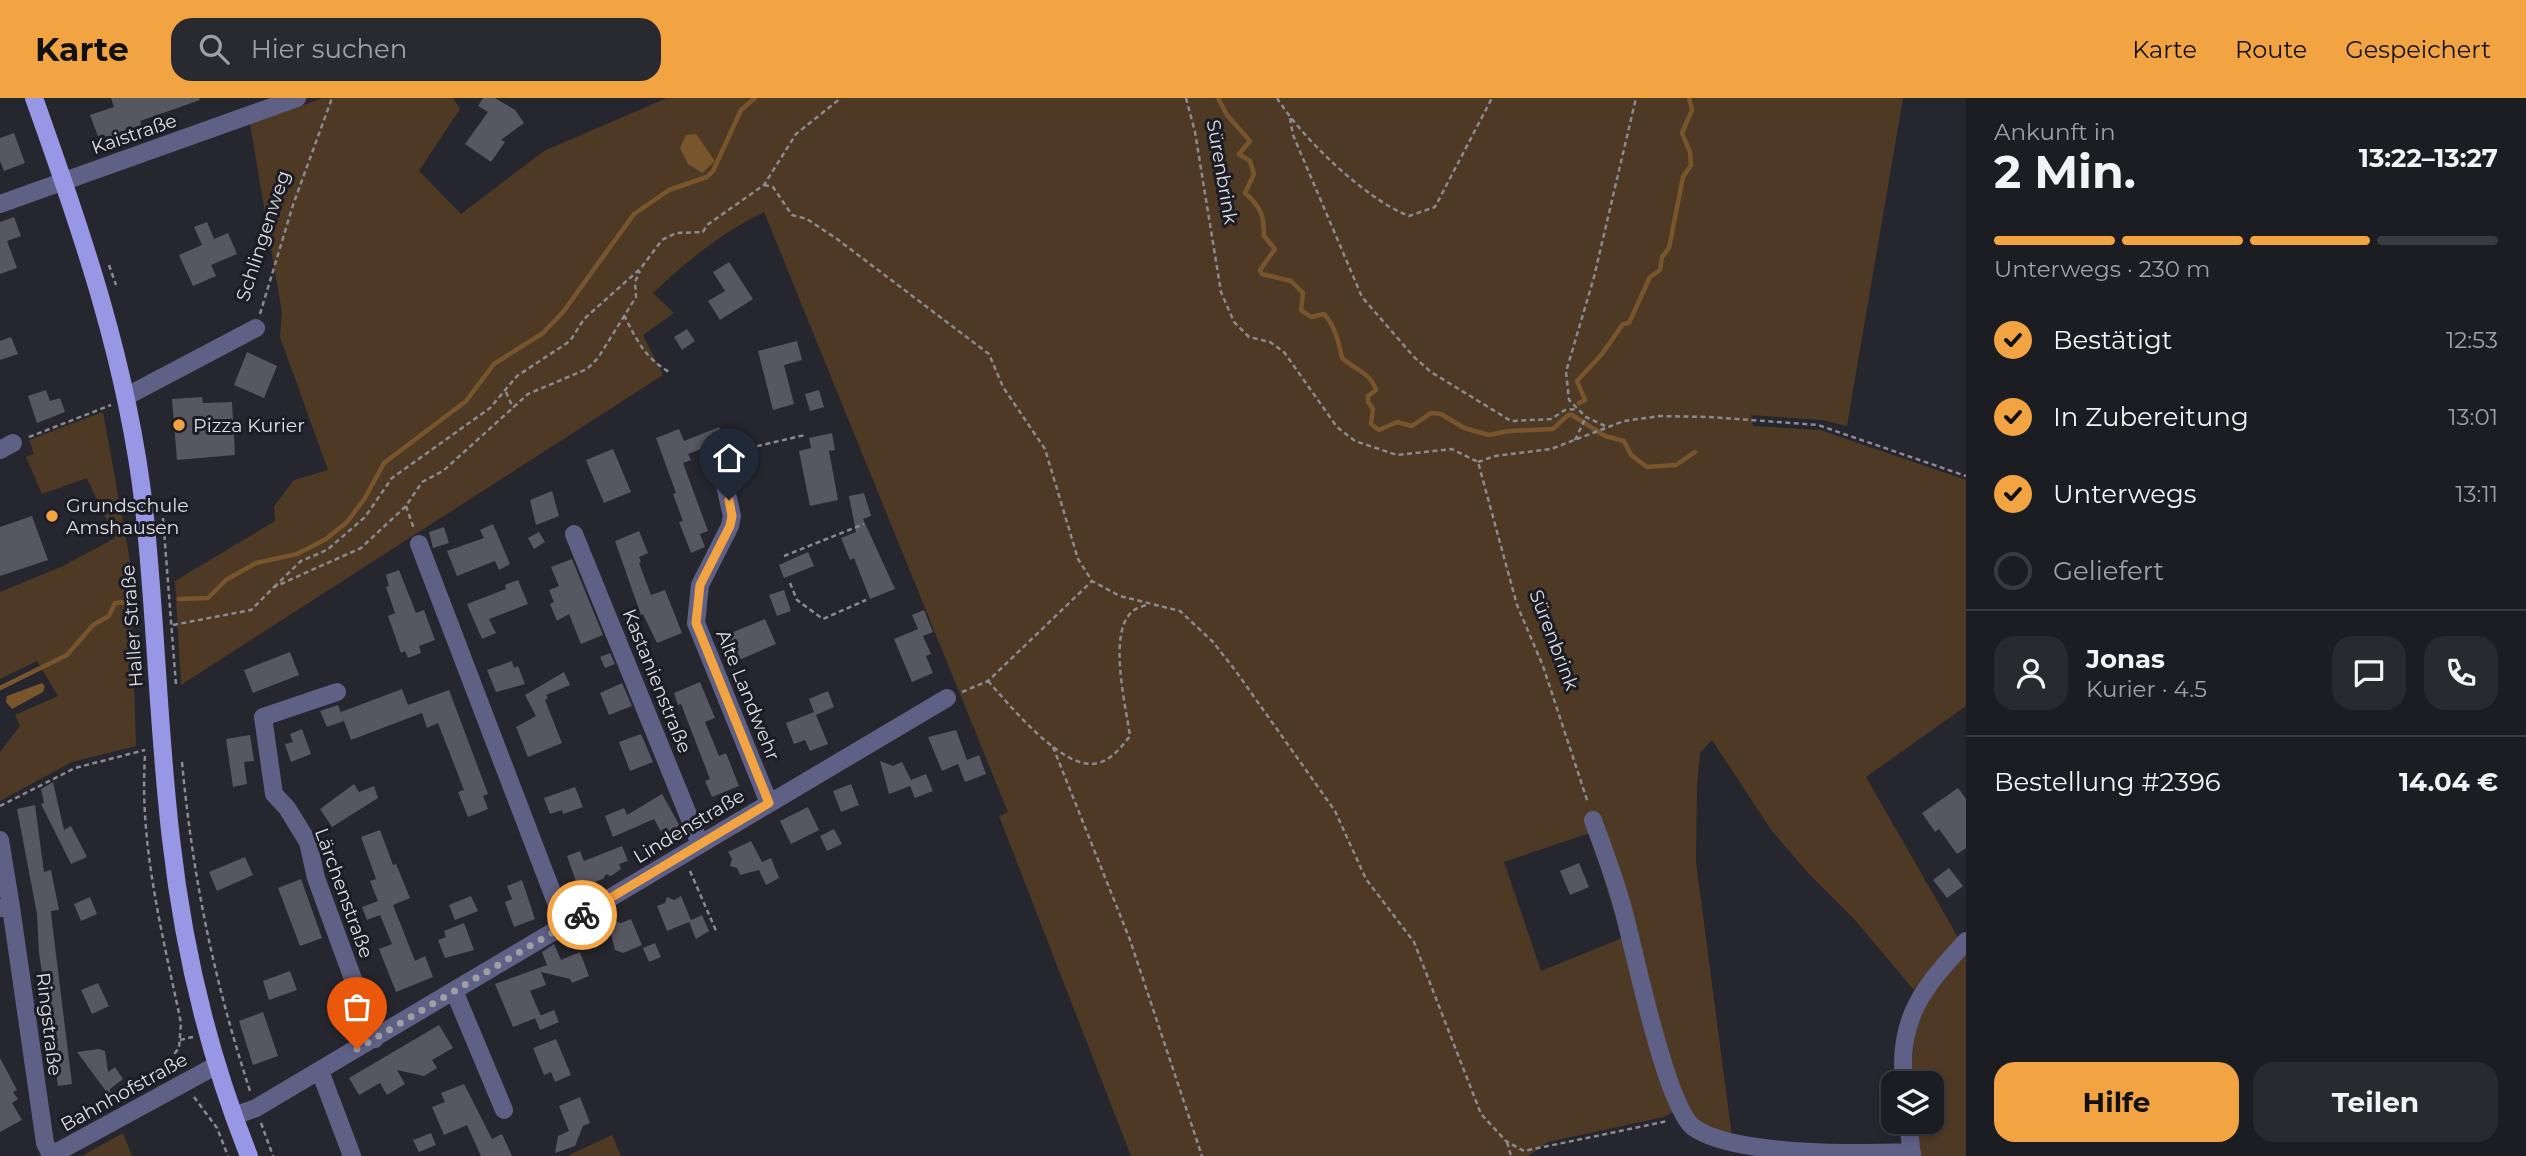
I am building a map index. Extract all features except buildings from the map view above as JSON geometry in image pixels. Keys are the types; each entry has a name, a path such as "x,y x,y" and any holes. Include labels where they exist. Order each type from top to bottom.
{"main road":[{"name":"Haller Straße","path":"34,98 64,181 108,322 127,396 144,508 154,749 189,953 217,1065 249,1156"}],"street":[{"name":"Kaistraße","path":"0,204 297,98"},
{"name":"Schlingenweg","path":"127,396 256,328"},
{"name":"Alte Landwehr","path":"725,485 732,516 730,526 700,585 696,623 769,803"},
{"name":"Kastanienstraße","path":"574,534 700,844"},
{"path":"419,544 565,926"},
{"name":"Lärchenstraße","path":"337,692 263,717 274,794 287,808 307,842 316,878 375,1039"},
{"name":"Lindenstraße","path":"234,1116 256,1108 455,993 947,698"},
{"path":"1593,820 1622,903 1664,1063 1684,1118 1706,1135 1733,1143 1814,1155 1912,1154 1910,1134"},
{"name":"Ringstraße","path":"0,840 5,907 45,1143 51,1156"},
{"path":"1904,1071 1905,1034 1912,1011 1923,989 1966,940"},
{"path":"455,993 504,1110"},
{"name":"Bahnhofstraße","path":"51,1156 217,1065"},
{"path":"320,1070 352,1156"}],"path":[{"name":"Schlingenweg","path":"256,328 293,205 332,98"},
{"path":"177,691 173,625 251,610 301,561 327,550 365,517 392,478 490,408 517,376 570,341 583,319 641,268 662,240 676,233 703,232 707,225 764,185 796,134 841,98"},
{"name":"Sürenbrink","path":"1186,98 1195,132 1220,292 1234,322 1249,337 1270,342 1284,352 1337,427 1355,441 1397,455 1452,449 1478,462 1517,605 1543,666 1593,820"},
{"path":"1277,98 1290,118 1359,186 1390,209 1409,216 1435,207 1492,98"},
{"path":"1605,426 1576,409 1566,386 1566,372 1594,277 1636,98"},
{"path":"1290,118 1298,147 1362,297 1413,357 1431,372 1511,421 1551,419 1565,410 1576,409"},
{"path":"764,185 773,187 792,215 807,219 837,239 989,354 1003,387 1045,449 1078,559 1092,581 1132,599 1180,611 1213,642 1335,811 1366,879 1414,942 1481,1114 1506,1141 1524,1151 1684,1118"},
{"path":"274,587 361,548 406,506 422,482 443,471 528,394 587,369 636,297 635,282 641,268"},
{"path":"624,315 640,346 654,363 669,372"},
{"path":"506,392 513,408"},
{"path":"6,447 110,406 107,393"},
{"path":"1478,462 1494,456 1551,449 1605,426 1660,416 1818,425 1966,475"},
{"path":"1575,440 1586,417"},
{"path":"718,460 749,448 805,435"},
{"path":"406,506 419,544"},
{"path":"784,556 864,524"},
{"path":"947,698 988,681 1092,581"},
{"path":"790,583 797,600 822,619 866,600"},
{"path":"988,681 1053,747 1086,764 1096,764 1112,757 1130,736 1119,648 1123,625 1132,611 1132,599"},
{"path":"1132,611 1149,604"},
{"path":"1053,747 1130,940 1202,1156"},
{"path":"0,806 75,768 154,749"},
{"path":"154,749 143,786 147,836 181,1023 179,1048 174,1053"},
{"path":"182,760 195,883 212,966 256,1108"},
{"path":"683,855 717,933"},
{"path":"194,1097 201,1104 206,1118 217,1128 228,1156"},
{"path":"262,1126 273,1156"},
{"path":"1506,1141 1511,1156"}],"shaded area":[{"path":"323,98 453,98 460,109 419,171 461,214 544,151 667,98 1903,98 1847,426 1822,420 1751,415 1753,426 1820,430 1966,480 1966,706 1866,777 1960,941 1914,990 1854,919 1808,873 1772,831 1712,740 1700,753 1696,862 1732,1137 1691,1119 1686,1105 1664,1117 1548,1142 1528,1156 1131,1156 999,816 1008,812 764,212 705,248 653,293 674,313 643,335 663,375 181,685 175,581 275,521 274,506 294,480 328,470 280,337 282,313 250,124","holes":["1590,833 1622,938 1541,971 1504,862"]},
{"path":"696,134 715,161 702,173 688,164 680,148 686,135"},
{"path":"103,412 130,561 136,746 72,762 0,801 0,752 20,726 15,715 58,696 37,661 0,679 0,592 63,566 115,538 87,478 42,494 26,457 34,454 29,440"},
{"path":"42,683 45,686 43,692 12,709 6,702 7,696"},
{"path":"1966,951 1966,1156 1918,1156 1915,1134 1944,1134 1944,1071 1911,1071 1917,1013"},
{"path":"123,1133 132,1156 82,1156"},
{"path":"612,1135 621,1156 567,1156"}],"waterway":[{"path":"179,599 208,598 226,580 256,563 297,554 326,539 347,522 365,498 384,463 466,401 494,364 543,333 563,312 634,214 669,190 707,177 713,171 741,110 755,98"},
{"path":"1218,98 1227,115 1250,141 1239,154 1250,161 1254,174 1245,193 1258,207 1264,236 1275,249 1260,270 1262,274 1291,281 1303,293 1301,310 1311,317 1324,314 1328,319 1336,335 1342,358 1374,384 1376,390 1368,396 1368,402 1373,409 1371,424 1379,430 1397,422 1412,426 1431,413 1441,414 1464,428 1489,435 1509,431 1553,429 1568,415 1572,415 1605,436 1624,441 1631,455 1647,467 1676,465 1695,452"},
{"path":"1579,403 1585,400 1577,381 1602,354 1623,324 1629,323 1650,277 1660,270 1662,257 1669,248 1683,177 1691,165 1690,152 1682,133 1692,110 1689,98"},
{"path":"0,688 67,655 93,625 109,616 115,603 128,602"}],"way so far":[{"path":"357,1049 582,915"}],"place":[{"name":"Pizza Kurier","path":"179,425"},
{"name":"Grundschule Amshausen","path":"52,516"}],"route":[{"path":"582,915 769,803 696,623 700,585 730,526 732,516 729,500"}]}
